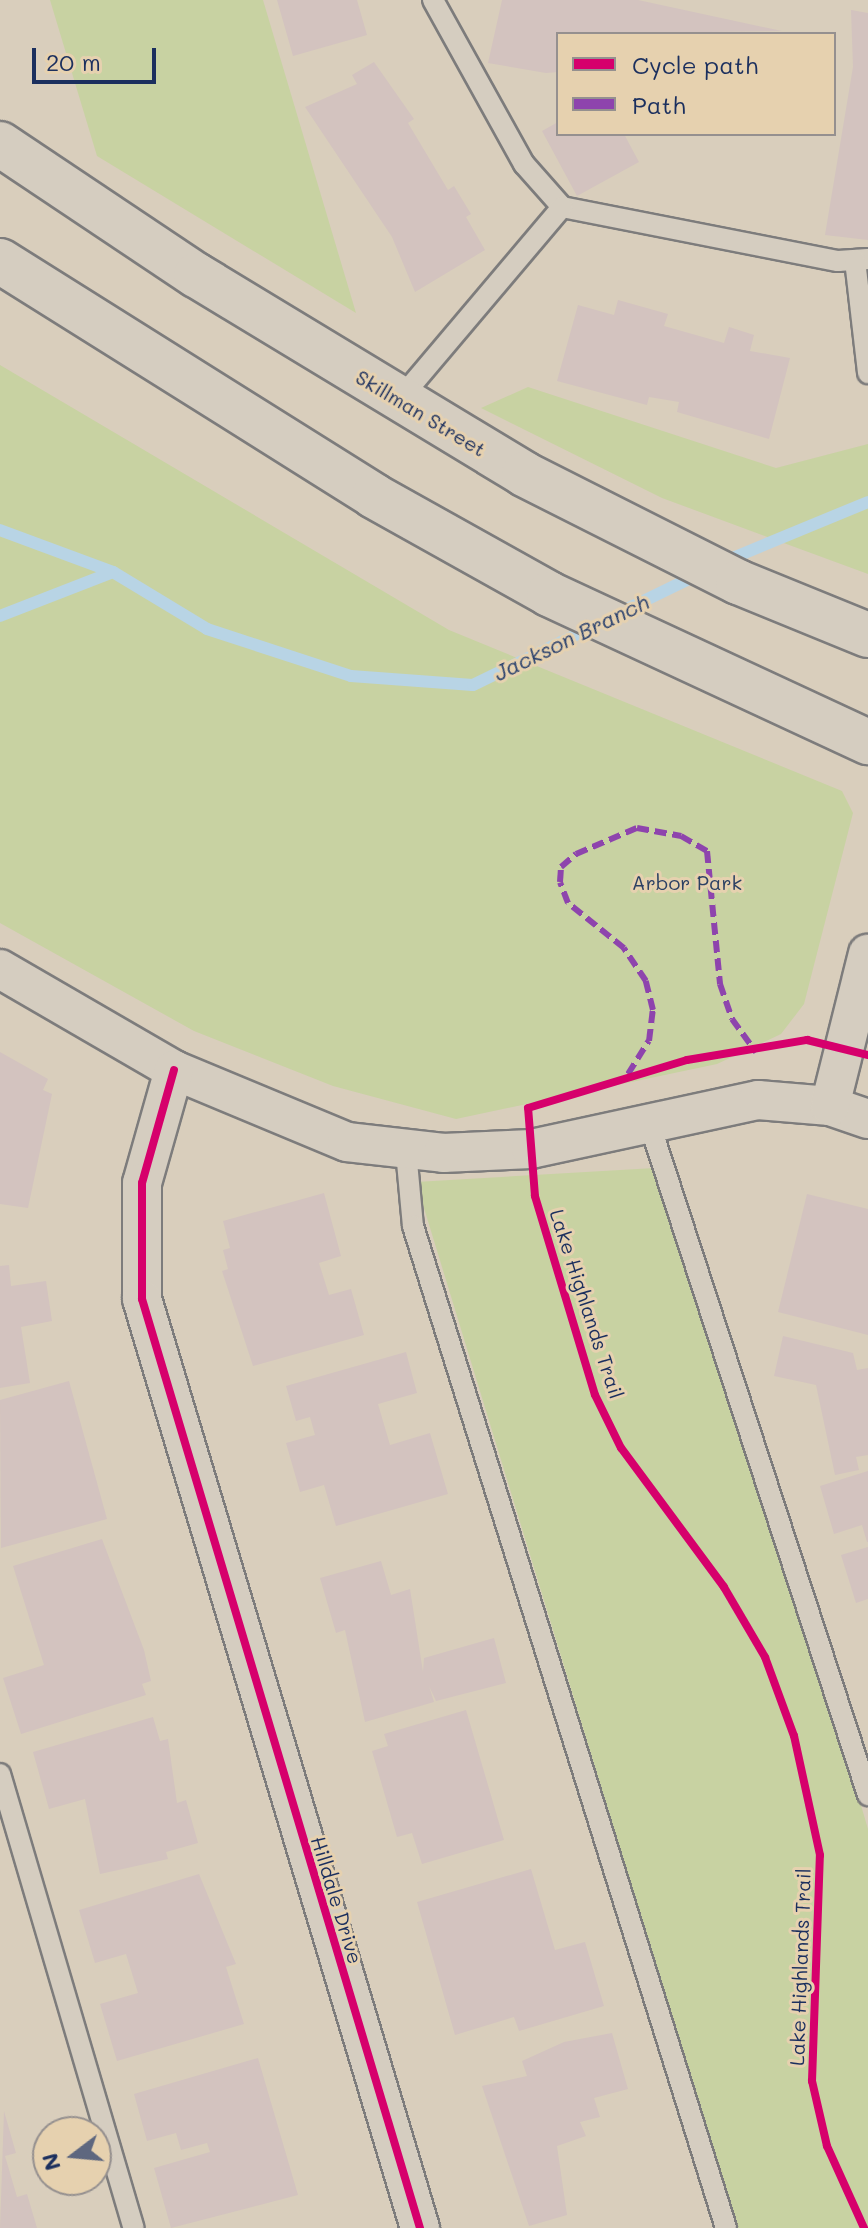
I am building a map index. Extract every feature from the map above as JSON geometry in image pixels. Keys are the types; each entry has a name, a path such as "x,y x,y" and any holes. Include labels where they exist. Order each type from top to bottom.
{"main road":[{"name":"Skillman Street","path":"0,144 399,400 484,451 738,582 868,635"},
{"path":"0,261 290,444 549,594 867,742"}],"street":[{"path":"830,1106 868,954"},
{"path":"0,969 174,1070 296,1126 406,1151 570,1144 649,1122 758,1100 830,1106 868,1119"},
{"name":"Hilldale Drive","path":"174,1070 142,1183 142,1299 420,2228"}],"lane":[{"path":"433,0 524,164 562,207 861,259 868,373"},
{"path":"399,400 562,207"},
{"path":"649,1122 868,1795"},
{"path":"406,1151 413,1226 726,2228"},
{"path":"0,1774 134,2228"}],"green space":[{"path":"50,0 263,0 356,313 97,156"},
{"name":"Arbor Park","path":"0,365 449,630 842,791 853,813 804,1004 781,1034 717,1064 456,1119 333,1086 194,1031 0,923"},
{"path":"528,387 776,468 868,444 868,574 662,498 481,408"},
{"path":"672,1167 868,1829 868,2228 736,2228 416,1182"}],"building":[{"path":"277,0 357,0 367,35 293,56"},
{"path":"502,0 638,0 782,31 556,32 556,72 488,63"},
{"path":"851,10 868,13 868,240 825,235 853,67"},
{"path":"374,62 414,119 408,123 448,190 454,186 471,214 466,217 485,250 415,292 392,237 305,107 357,84 352,75"},
{"path":"556,123 556,136 625,136 639,162 577,196 542,131"},
{"path":"618,300 668,314 664,326 724,343 729,327 754,335 750,351 790,358 769,439 677,412 679,402 649,397 647,405 557,381 578,305 614,315"},
{"path":"0,1052 48,1079 43,1090 52,1094 28,1208 0,1204"},
{"path":"324,1193 341,1256 319,1263 329,1295 351,1289 364,1335 253,1366 222,1271 228,1269 223,1250 230,1248 223,1221"},
{"path":"807,1194 868,1209 868,1335 778,1312"},
{"path":"9,1265 11,1286 46,1281 52,1321 21,1327 30,1383 0,1388 0,1266"},
{"path":"783,1336 853,1353 857,1370 868,1368 868,1455 856,1457 859,1470 835,1475 816,1385 774,1376"},
{"path":"406,1352 417,1393 378,1404 390,1445 430,1433 448,1494 336,1526 324,1485 300,1492 286,1443 315,1435 310,1417 296,1421 286,1386"},
{"path":"69,1381 107,1519 1,1548 0,1400"},
{"path":"868,1471 868,1542 862,1525 834,1534 820,1486"},
{"path":"102,1539 144,1650 151,1681 142,1684 146,1695 21,1734 3,1678 44,1665 13,1566"},
{"path":"868,1547 868,1599 856,1603 841,1555"},
{"path":"381,1561 391,1595 410,1589 423,1672 424,1658 494,1638 506,1683 436,1701 429,1686 434,1702 365,1722 345,1630 336,1633 320,1578"},
{"path":"466,1710 504,1840 422,1864 412,1833 397,1837 372,1751 388,1746 384,1734"},
{"path":"153,1717 160,1741 168,1739 177,1803 186,1800 198,1843 166,1852 168,1859 100,1874 85,1799 49,1809 33,1752"},
{"path":"531,1869 555,1950 585,1942 604,2006 519,2031 514,2017 455,2035 417,1902"},
{"path":"199,1874 236,1964 226,1967 244,2024 117,2061 100,2004 138,1993 126,1954 95,1963 79,1910"},
{"path":"612,2033 628,2089 594,2098 600,2117 580,2122 586,2136 557,2146 567,2215 529,2226 482,2086 527,2076 522,2061 564,2042"},
{"path":"258,2058 298,2195 171,2228 154,2168 210,2152 207,2143 181,2150 176,2133 147,2141 134,2094"},
{"path":"4,2111 16,2153 5,2156 17,2197 27,2194 37,2228 0,2228"}],"waterway":[{"path":"723,562 868,502"},
{"name":"Jackson Branch","path":"0,530 113,572 207,629 351,676 473,685 592,627"},
{"path":"0,616 113,572"},
{"name":"Jackson Branch","path":"619,613 699,574"}],"marked path":[{"path":"628,1074 649,1041 653,1010 646,981 624,948 568,903 560,882 561,867 576,854 637,828 681,836 707,851 720,984 732,1019 756,1052"}],"cycle path":[{"name":"Lake Highlands Trail","path":"864,2228 827,2146 812,2081 820,1855 794,1736 765,1657 724,1587 621,1448 595,1395 535,1196 528,1108 687,1060 807,1040 868,1055"},
{"path":"174,1070 142,1183 142,1299 420,2228"}]}
